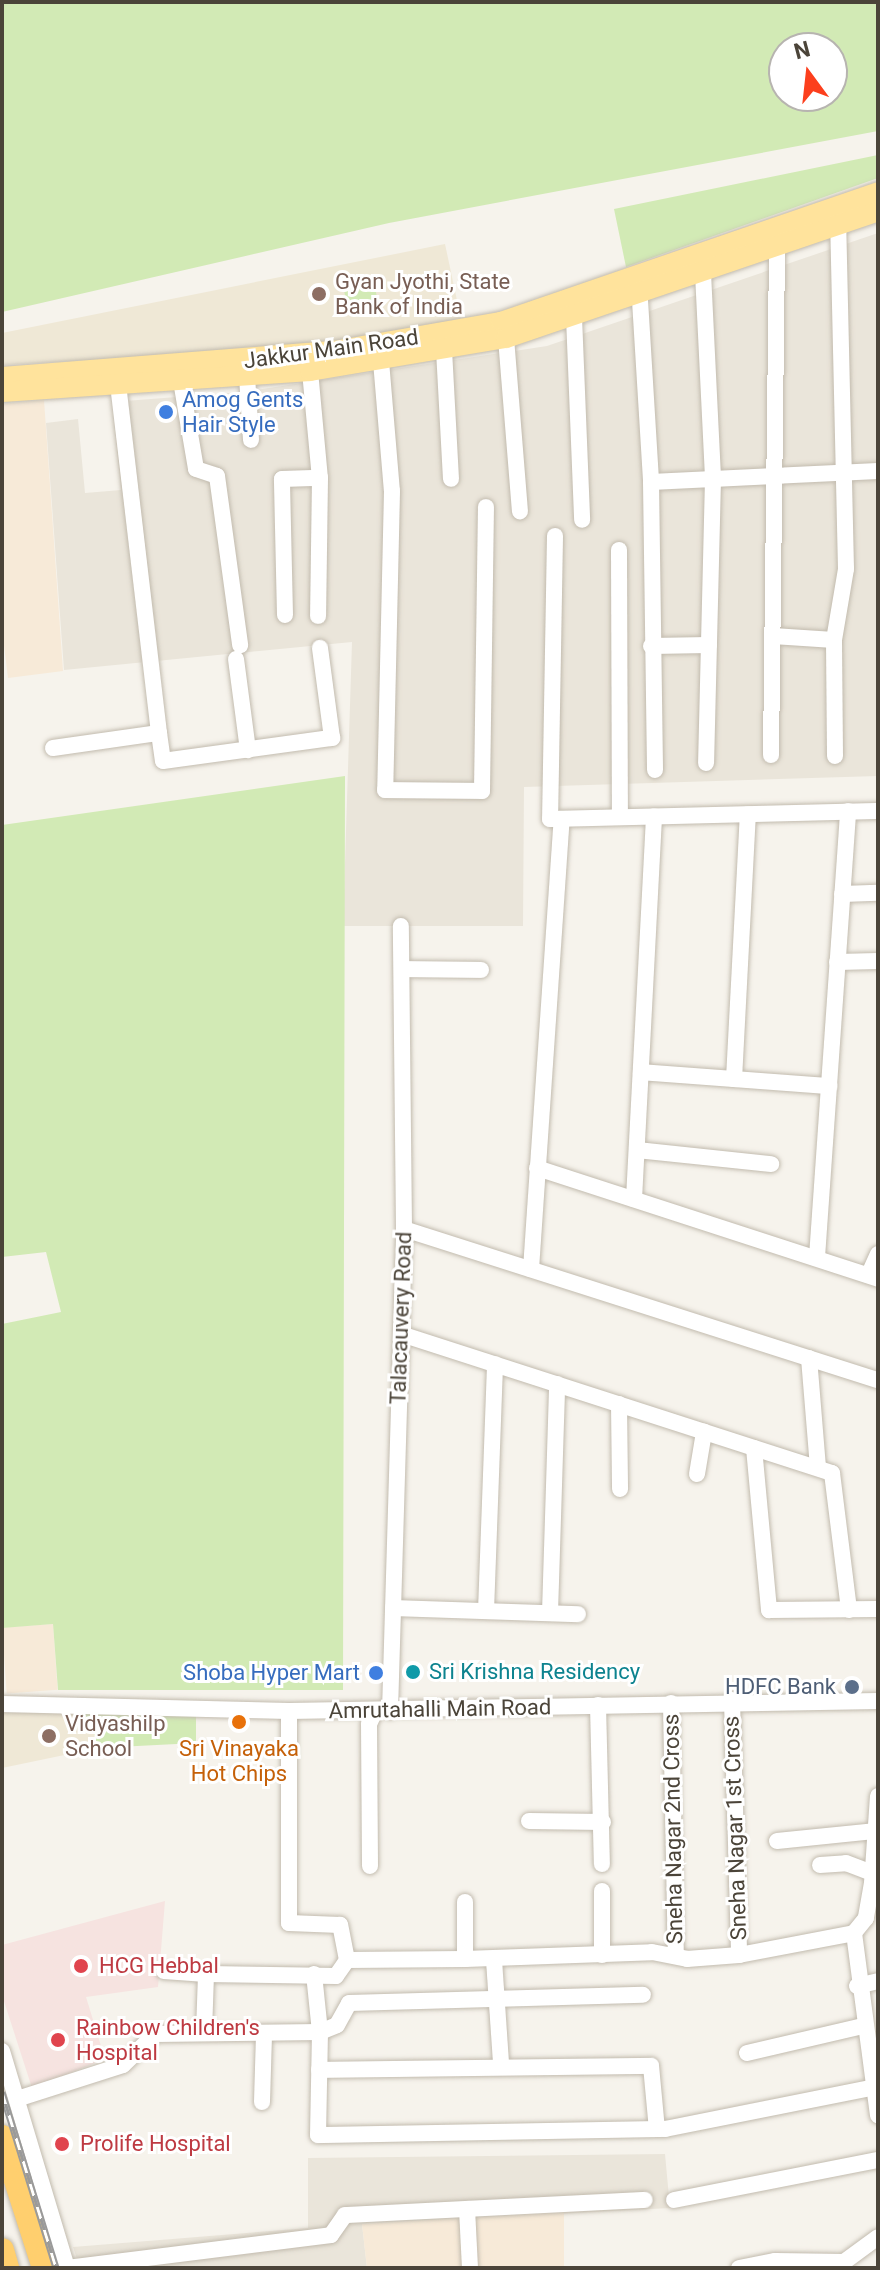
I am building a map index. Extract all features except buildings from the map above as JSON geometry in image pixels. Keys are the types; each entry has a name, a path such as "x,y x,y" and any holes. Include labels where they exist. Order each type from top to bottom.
{"highway":[{"path":"2,2137 44,2268"},
{"path":"2,2167 30,2268"},
{"path":"2,2250 7,2268"}],"main road":[{"name":"Jakkur Main Road","path":"2,377 310,371 506,338 574,317 640,286 878,192"},
{"name":"Jakkur Main Road","path":"2,392 181,381 501,322 703,273 878,211"}],"street":[{"path":"835,756 834,640 846,569 838,225"},
{"path":"771,755 777,476 777,248"},
{"path":"703,273 713,479 706,763"},
{"path":"640,286 651,482 655,770"},
{"path":"574,317 582,520"},
{"path":"506,338 520,511"},
{"path":"444,350 451,479"},
{"path":"381,361 392,491 385,790 482,791 486,507"},
{"path":"310,371 320,478 318,616"},
{"path":"233,372 251,440"},
{"path":"181,381 196,469 217,476 248,750"},
{"path":"118,384 163,761 332,738 320,648"},
{"path":"651,482 878,471"},
{"path":"285,615 282,479 320,478"},
{"path":"555,536 550,819 878,811"},
{"path":"619,550 620,817"},
{"path":"773,636 834,640"},
{"path":"651,646 709,645"},
{"path":"53,748 159,733"},
{"path":"817,1257 848,811"},
{"path":"734,1079 748,814"},
{"path":"634,1199 654,817"},
{"path":"531,1269 562,819"},
{"path":"842,894 878,893"},
{"name":"Talacauvery Road","path":"370,1866 369,1724 382,1711 393,1608 404,1229 404,969 401,926"},
{"path":"837,962 878,961"},
{"path":"404,969 481,970"},
{"path":"641,1072 829,1086"},
{"path":"637,1150 771,1164"},
{"path":"537,1168 873,1276 878,1254"},
{"path":"404,1229 878,1380"},
{"path":"401,1334 818,1467 835,1478 849,1610"},
{"path":"809,1358 818,1467"},
{"path":"486,1611 495,1364"},
{"path":"550,1613 557,1384"},
{"path":"619,1404 620,1489"},
{"path":"697,1474 704,1432"},
{"path":"754,1448 767,1607 773,1612 878,1609"},
{"path":"393,1608 578,1614"},
{"name":"Amrutahalli Main Road","path":"2,1704 382,1711 732,1700 878,1701"},
{"name":"Sneha Nagar 1st Cross","path":"732,1700 739,1955"},
{"name":"Sneha Nagar 2nd Cross","path":"671,1703 676,1956"},
{"path":"598,1705 602,1864"},
{"path":"164,1971 336,1976 347,1960 340,1925 289,1923 289,1711"},
{"path":"347,1960 739,1955 854,1933 872,1911 878,1796"},
{"path":"529,1821 603,1822"},
{"path":"777,1841 876,1831"},
{"path":"820,1865 846,1863 872,1873"},
{"path":"602,1891 602,1955"},
{"path":"465,1902 465,1959"},
{"path":"854,1933 857,1986 863,2026 873,2049 878,2115"},
{"path":"494,1960 501,2064"},
{"path":"204,2032 206,1974"},
{"path":"314,1974 320,2032 318,2135 657,2129 876,2093"},
{"path":"857,1986 878,1981"},
{"path":"17,2099 123,2065 155,2034 320,2032 337,2025 349,2003 643,1995"},
{"path":"747,2053 863,2026"},
{"path":"262,2102 264,2034"},
{"path":"2,2051 67,2268 331,2235 345,2215 645,2200"},
{"path":"319,2070 501,2064 651,2066 657,2129"},
{"path":"674,2200 878,2160"},
{"path":"467,2209 470,2268"},
{"path":"739,2268 844,2262 878,2237"}],"shaded area":[{"path":"878,233 878,776 524,787 523,926 343,926 352,642 64,670 46,423 78,419 85,493 121,490 112,402 242,392 547,346"},
{"name":"Gyan Jyothi, State Bank of India","path":"445,244 461,319 336,346 2,365 2,333"},
{"path":"44,400 63,671 8,678 2,629 2,404"},
{"path":"53,1624 58,1690 7,1693 2,1628"},
{"name":"Vidyashilp School","path":"74,1711 91,1722 98,1748 2,1768 2,1713"},
{"name":"HCG Hebbal","path":"165,1901 158,1987 86,1997 105,2059 32,2088 2,1995 2,1945"},
{"path":"665,2154 670,2208 362,2224 367,2268 80,2268 73,2247 308,2228 308,2158"},
{"path":"564,2212 564,2268 367,2268 362,2224"}],"green space":[{"path":"2,2 878,2 878,131 389,223 2,312"},
{"path":"878,155 878,178 626,267 614,209"},
{"path":"374,282 379,308 349,313 344,288"},
{"path":"345,776 343,1690 58,1690 53,1624 2,1628 2,1324 61,1312 46,1252 2,1257 2,825"},
{"path":"74,1711 196,1716 196,1743 98,1748 91,1722 77,1725"}],"railway":[{"path":"2,2092 56,2268"}],"place":[{"name":"Gyan Jyothi, State Bank of India","path":"319,294"},
{"name":"Amog Gents Hair Style","path":"166,412"},
{"name":"Sri Krishna Residency","path":"413,1672"},
{"name":"Shoba Hyper Mart","path":"376,1673"},
{"name":"HDFC Bank","path":"852,1687"},
{"name":"Sri Vinayaka Hot Chips","path":"239,1722"},
{"name":"Vidyashilp School","path":"49,1736"},
{"name":"HCG Hebbal","path":"81,1966"},
{"name":"Rainbow Children's Hospital","path":"58,2040"},
{"name":"Prolife Hospital","path":"62,2144"}]}
